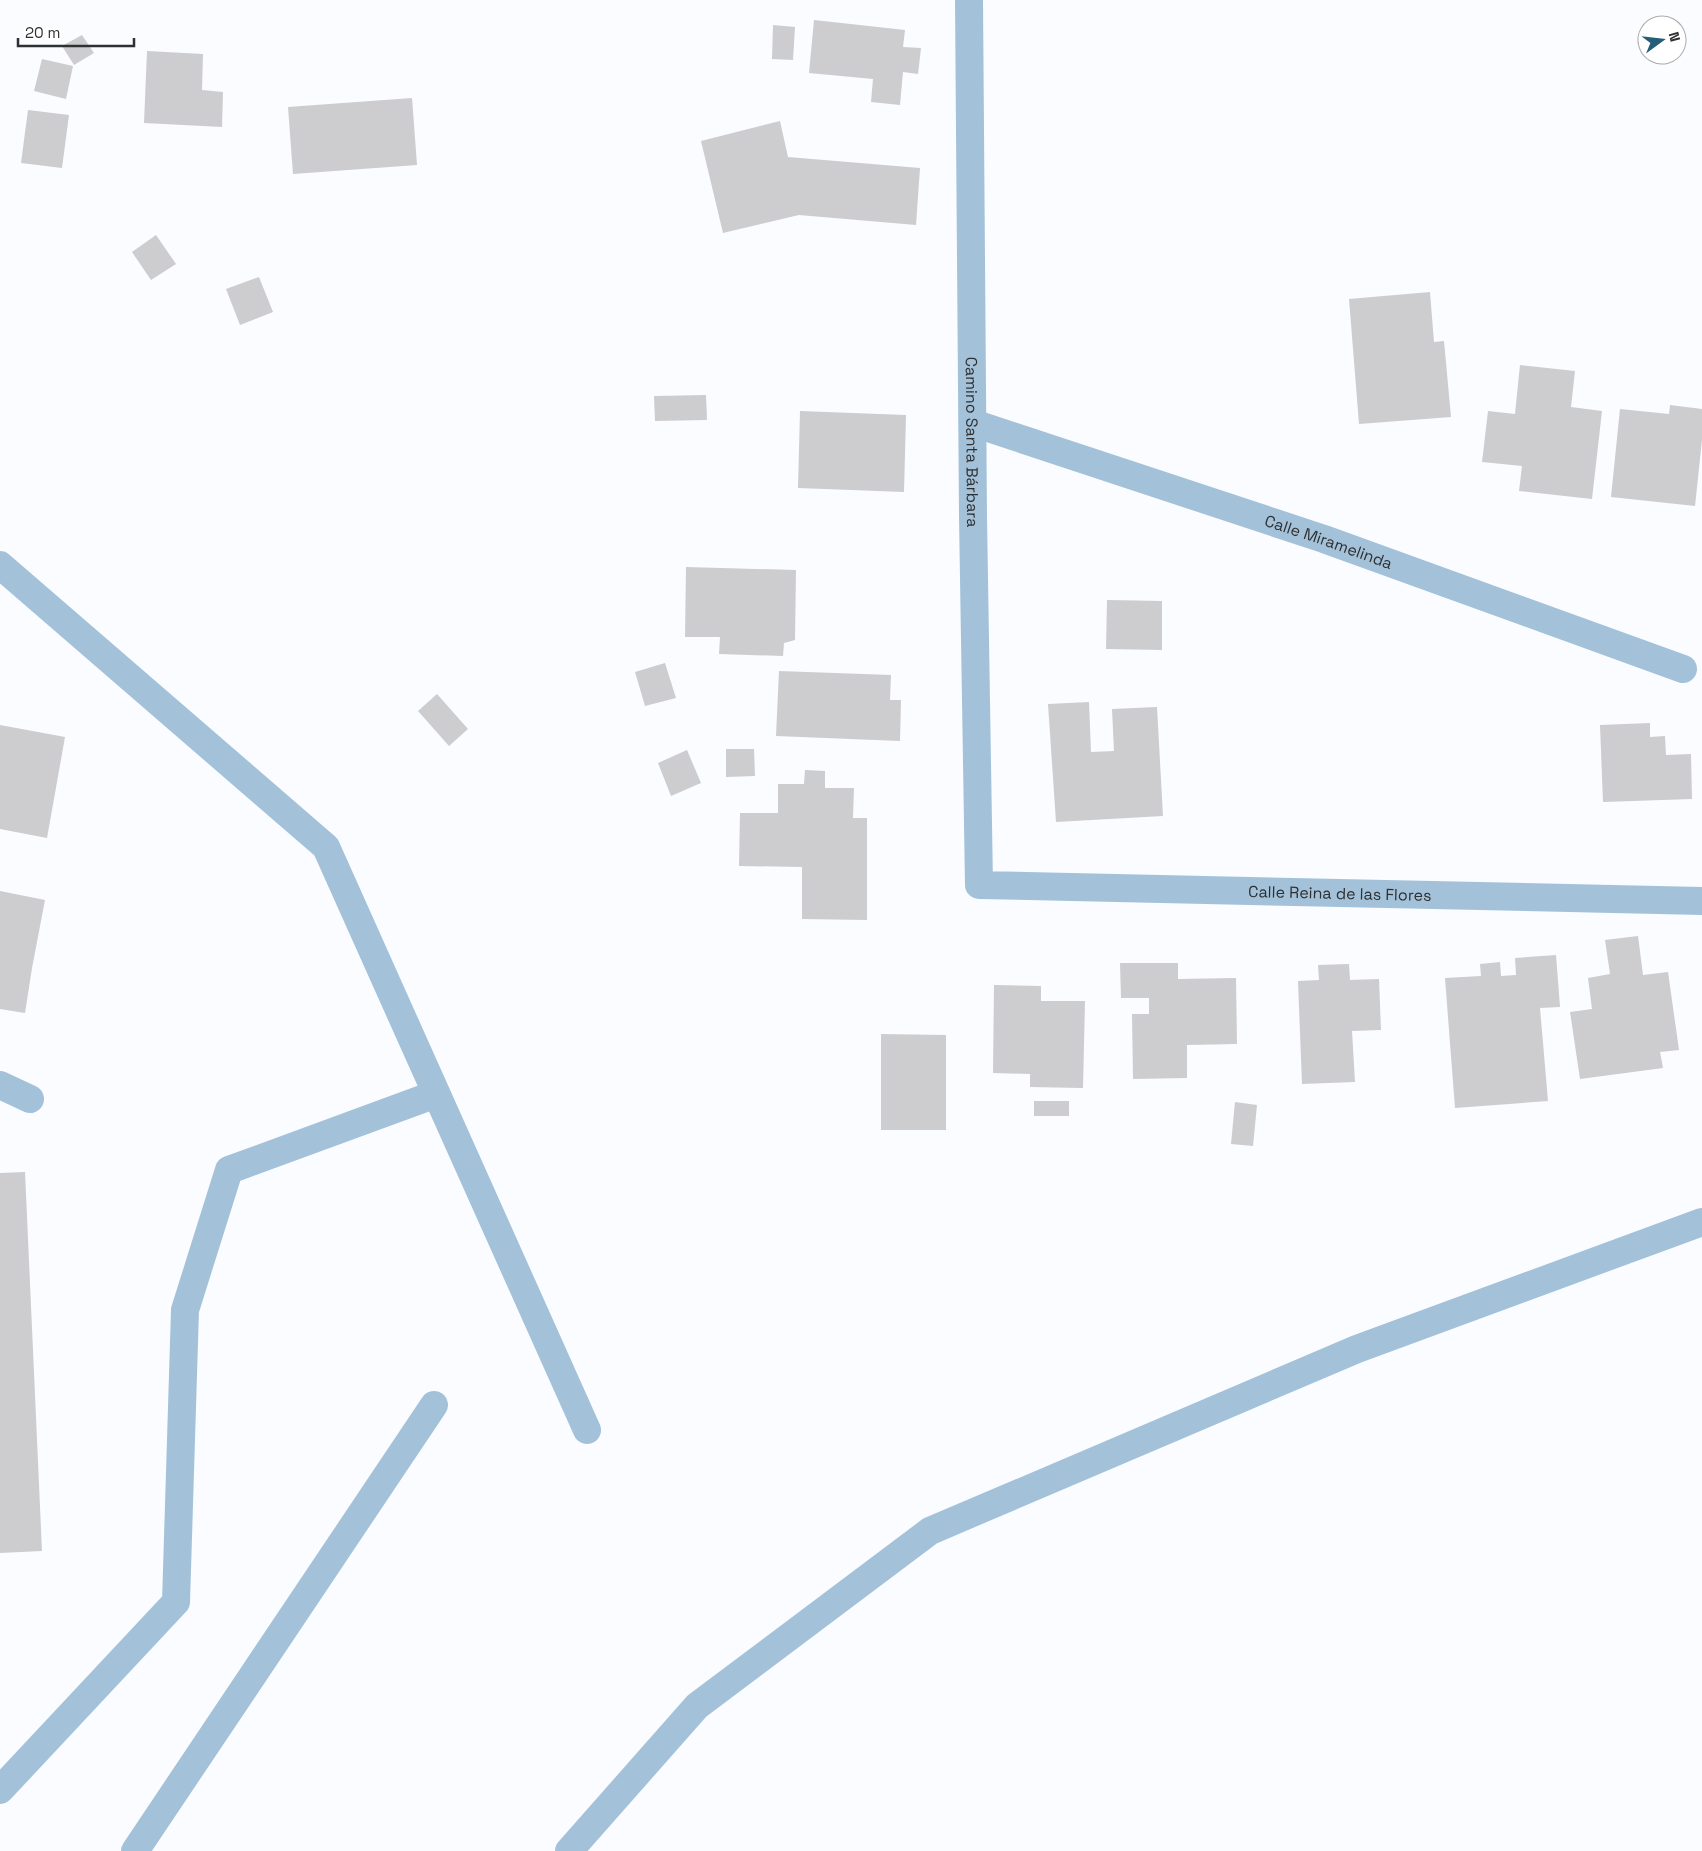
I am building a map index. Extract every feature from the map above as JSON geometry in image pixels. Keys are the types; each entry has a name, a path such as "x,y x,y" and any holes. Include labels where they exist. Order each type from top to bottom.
{"street":[{"name":"Camino Santa Bárbara","path":"969,0 972,423 979,885"},
{"name":"Calle Miramelinda","path":"972,423 1324,539 1683,669"},
{"path":"0,566 326,847 588,1430"},
{"name":"Calle Reina de las Flores","path":"979,885 1702,901"},
{"path":"0,1085 30,1099"},
{"path":"0,1790 176,1602 185,1310 229,1170 436,1094"},
{"path":"569,1851 697,1706 930,1531 1358,1349 1702,1222"},
{"path":"135,1851 434,1405"}],"building":[{"path":"814,20 905,30 903,47 921,48 918,74 903,72 900,105 871,102 873,79 809,73"},
{"path":"773,25 795,27 793,60 772,59"},
{"path":"82,35 94,53 74,65 62,46"},
{"path":"147,51 203,54 202,90 223,92 222,127 144,123"},
{"path":"42,59 73,66 66,99 34,91"},
{"path":"412,98 417,165 293,174 288,107"},
{"path":"28,110 69,115 62,168 21,163"},
{"path":"780,121 788,157 920,168 916,225 799,215 723,233 701,141"},
{"path":"156,235 176,264 151,280 132,252"},
{"path":"259,277 273,312 240,325 226,289"},
{"path":"1430,292 1434,342 1444,341 1451,417 1359,424 1349,299"},
{"path":"1520,365 1575,371 1571,407 1602,411 1592,499 1519,491 1522,466 1482,462 1488,411 1515,414"},
{"path":"706,395 707,420 655,421 654,396"},
{"path":"1670,405 1702,409 1702,440 1695,506 1611,497 1620,409 1669,414"},
{"path":"800,411 906,415 904,492 798,488"},
{"path":"686,567 796,570 795,640 784,643 783,656 719,654 720,637 685,637"},
{"path":"1107,600 1162,601 1162,650 1106,649"},
{"path":"665,663 676,698 645,706 635,672"},
{"path":"779,671 891,675 890,700 901,700 900,741 776,736"},
{"path":"437,694 468,729 449,746 418,711"},
{"path":"1089,702 1091,752 1114,751 1112,709 1157,707 1163,816 1056,822 1048,704"},
{"path":"1650,723 1650,737 1665,736 1666,755 1691,754 1692,799 1603,802 1600,725"},
{"path":"0,725 65,737 47,838 0,829"},
{"path":"726,749 754,749 755,776 726,777"},
{"path":"687,750 701,783 671,796 658,763"},
{"path":"805,770 825,771 825,788 854,788 853,818 867,818 867,920 802,919 802,867 739,866 740,813 778,813 778,784 804,784"},
{"path":"0,891 45,900 25,1013 0,1009"},
{"path":"1638,936 1643,975 1668,972 1679,1050 1660,1052 1663,1068 1580,1079 1570,1012 1592,1009 1588,978 1610,974 1605,940"},
{"path":"1556,955 1560,1007 1540,1008 1548,1101 1455,1108 1445,978 1481,976 1480,964 1500,962 1501,976 1516,975 1515,958"},
{"path":"1120,963 1178,963 1178,979 1236,978 1237,1044 1187,1045 1187,1078 1133,1079 1132,1014 1149,1014 1149,998 1121,998"},
{"path":"1349,964 1350,980 1379,979 1381,1030 1352,1031 1355,1082 1302,1084 1298,981 1319,980 1318,965"},
{"path":"994,985 1041,986 1041,1001 1085,1001 1083,1088 1030,1087 1030,1074 993,1073"},
{"path":"881,1034 946,1035 946,1130 881,1130"},
{"path":"1034,1101 1069,1101 1069,1116 1034,1116"},
{"path":"1235,1102 1257,1105 1253,1146 1231,1144"},
{"path":"25,1172 42,1551 0,1553 0,1173"}]}
